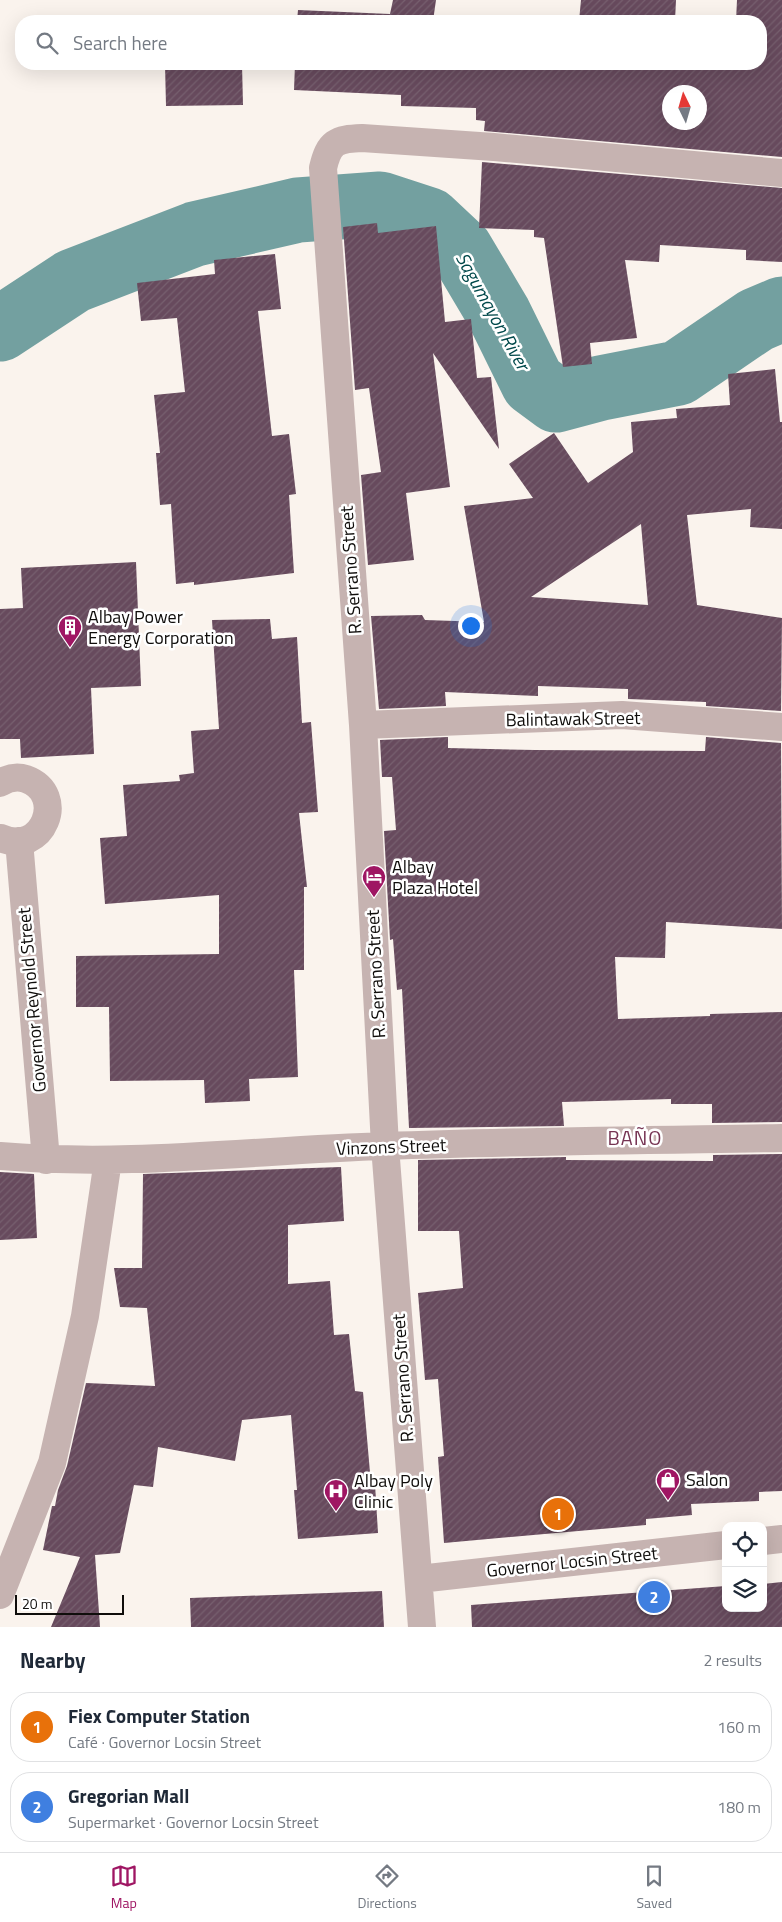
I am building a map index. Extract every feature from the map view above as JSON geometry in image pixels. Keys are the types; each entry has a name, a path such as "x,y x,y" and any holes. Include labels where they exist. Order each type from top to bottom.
{"street":[{"name":"R. Serrano Street","path":"422,1627 385,1146 363,725 323,168 327,152 334,143 346,139 396,140 494,147 782,173"},
{"name":"Balintawak Street","path":"363,725 622,715 782,727"},
{"path":"0,783 12,778 22,778 32,782 45,796 48,806 48,816 38,833 30,838 9,839"},
{"name":"Governor Reynold Street","path":"9,839 46,1160"},
{"name":"Vinzons Street","path":"0,1156 46,1160 108,1160 385,1146 782,1138"},
{"path":"0,1595 52,1463 84,1316 108,1160"},
{"path":"767,1541 782,1539"},
{"name":"Governor Locsin Street","path":"419,1579 722,1545"}],"building":[{"path":"393,0 436,0 434,15 298,15 298,10 390,14"},
{"path":"581,0 676,0 675,15 580,15"},
{"path":"737,0 782,0 782,157 484,131 485,121 476,120 476,108 401,106 401,95 294,90 295,70 767,70 767,15 736,15"},
{"path":"165,70 242,70 243,105 166,106"},
{"path":"482,162 782,188 782,262 746,260 746,250 660,245 659,262 625,260 637,338 590,343 592,364 563,367 544,238 534,237 534,230 479,228"},
{"path":"377,223 378,233 436,226 445,322 471,319 477,378 491,377 499,449 433,353 450,487 406,493 414,560 368,565 361,475 381,472 369,388 355,390 343,227"},
{"path":"275,254 281,309 258,311 272,436 289,434 296,494 289,495 294,573 194,585 194,582 176,584 171,504 160,505 156,453 160,453 154,395 185,392 177,318 141,321 137,283 215,274 214,260"},
{"path":"775,369 780,422 782,422 782,529 750,527 751,509 687,515 697,605 782,618 781,711 706,706 706,702 628,699 628,689 538,686 538,696 445,692 446,706 379,709 371,616 422,615 425,620 484,622 464,506 533,498 509,464 554,433 588,483 633,452 631,422 677,418 676,409 730,405 728,374","holes":["641,524 648,605 531,597"]},
{"name":"Albay Power Energy Corporation","path":"136,562 141,686 91,688 94,754 21,758 20,739 0,739 0,609 23,608 21,568"},
{"path":"270,619 272,639 297,637 302,723 311,722 318,812 299,813 307,887 304,887 304,970 294,970 298,1077 249,1079 250,1101 205,1103 204,1080 110,1081 109,1007 76,1007 76,956 219,954 219,895 105,904 100,838 127,836 123,785 180,781 179,775 194,773 191,731 219,729 212,620"},
{"path":"448,737 448,748 535,750 705,751 706,737 781,743 782,929 666,922 665,958 615,957 618,1019 782,1012 782,1122 712,1123 712,1104 671,1104 671,1099 562,1102 564,1126 409,1128 402,989 397,990 393,939 390,940 384,831 396,830 392,777 382,777 380,740"},
{"path":"782,1154 782,1491 759,1492 759,1501 691,1504 692,1515 646,1519 646,1525 444,1543 438,1457 444,1456 438,1379 425,1380 418,1293 463,1288 459,1231 418,1231 418,1160 566,1157 566,1160 713,1161 713,1155"},
{"path":"341,1167 344,1221 288,1225 288,1284 330,1281 334,1335 349,1334 355,1391 363,1392 371,1484 375,1484 378,1533 298,1539 294,1490 297,1490 291,1415 242,1420 235,1461 158,1447 153,1487 134,1485 120,1553 95,1555 100,1627 51,1627 80,1557 43,1550 52,1506 55,1506 58,1490 67,1466 86,1383 155,1386 147,1308 120,1307 114,1268 142,1268 143,1174"},
{"path":"0,1172 34,1174 37,1238 0,1240"},
{"path":"782,1582 782,1627 472,1627 471,1605 722,1586 722,1612 767,1612 767,1584"},
{"path":"382,1591 384,1627 191,1627 190,1598"}],"waterway":[{"name":"Sagumayon River","path":"0,329 73,281 195,234 298,210 380,204 429,220 461,250 499,314 533,383 556,400 601,388 678,373 756,320 782,309"}],"place":[{"name":"Albay Power Energy Corporation","path":"70,648"},
{"name":"Albay Plaza Hotel","path":"374,898"},
{"name":"Salon","path":"668,1501"},
{"name":"Albay Poly Clinic","path":"336,1512"},
{"name":"Fiex Computer Station","path":"558,1514"},
{"name":"Gregorian Mall","path":"654,1597"}],"district":[{"name":"BAÑO","path":"635,1138"}]}
